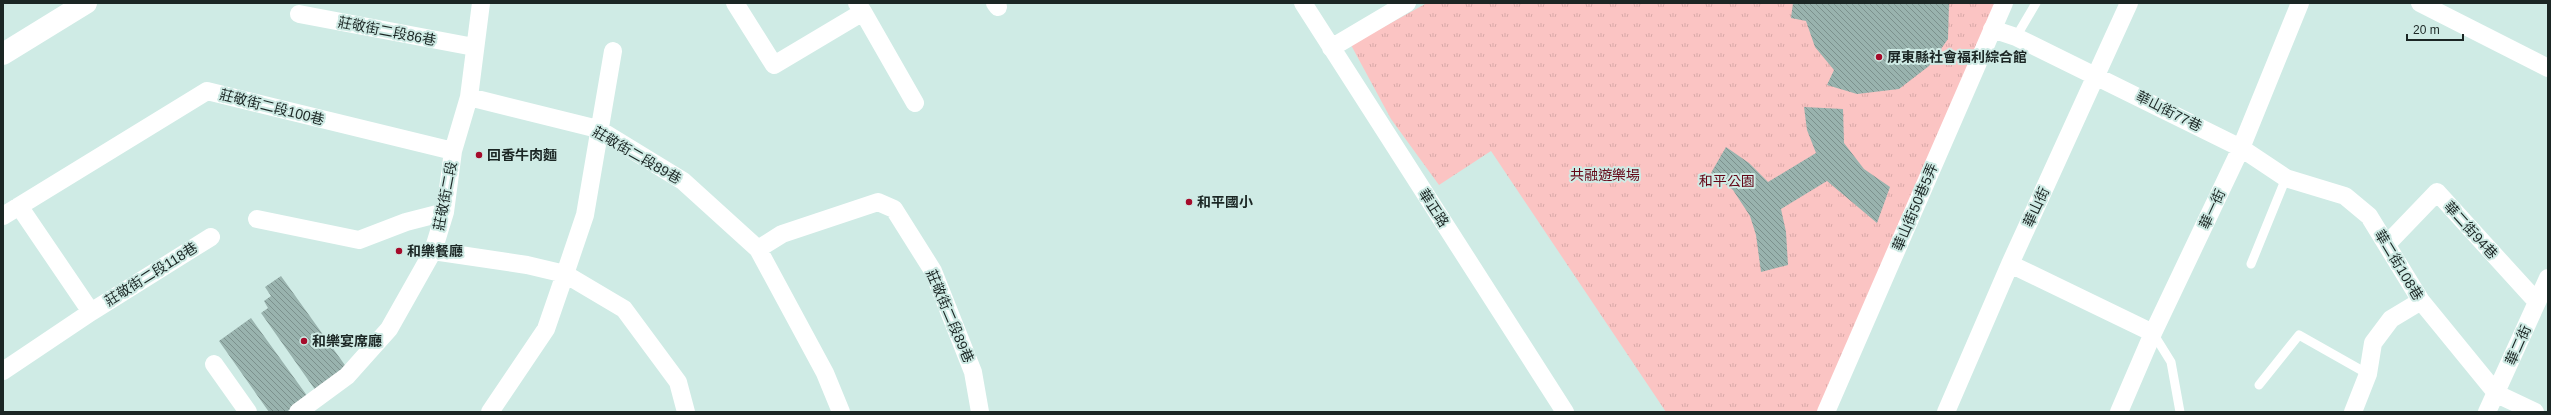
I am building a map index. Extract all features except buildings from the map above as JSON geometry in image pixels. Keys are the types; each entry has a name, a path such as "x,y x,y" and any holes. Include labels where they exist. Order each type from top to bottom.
{"street":[{"path":"3,54 86,3"},
{"name":"莊敬街二段","path":"298,412 347,376 389,329 433,251 445,212 453,151 469,97 474,48 481,3"},
{"path":"735,3 774,65 860,8 915,103"},
{"name":"華正路","path":"1303,3 1565,412"},
{"path":"1331,48 1407,3"},
{"name":"華山街50巷5弄","path":"1826,412 2004,3"},
{"name":"華山街","path":"1946,412 2010,264 2129,3"},
{"name":"華一街","path":"2119,412 2153,333 2241,148 2300,3"},
{"path":"2420,3 2548,68"},
{"name":"莊敬街二段86巷","path":"299,14 474,48"},
{"name":"華山街77巷","path":"1992,29 2016,36 2241,148"},
{"path":"490,412 546,329 565,274 584,215 613,51"},
{"name":"莊敬街二段100巷","path":"3,216 207,91 453,151"},
{"name":"莊敬街二段89巷","path":"469,97 598,129 683,181 758,249 825,373 841,412"},
{"name":"華二街108巷","path":"2241,148 2286,178 2345,196 2369,216 2388,243 2421,300 2497,394 2535,412"},
{"name":"華二街94巷","path":"2388,243 2437,192 2537,302"},
{"name":"莊敬街二段89巷","path":"758,249 782,234 878,202 894,209 933,271 973,372 980,412"},
{"name":"莊敬街二段118巷","path":"19,206 91,312"},
{"path":"257,219 359,240 406,222 445,212"},
{"name":"莊敬街二段118巷","path":"3,371 91,312 211,237"},
{"path":"433,251 527,265 565,274 624,310 678,382 686,412"},
{"path":"2010,264 2153,333"},
{"name":"華二街","path":"2487,412 2497,394 2548,278"},
{"path":"2353,412 2368,374 2373,343 2391,319 2421,300"},
{"path":"214,364 248,412"}],"lane":[{"path":"2016,36 2036,3"},
{"path":"2251,264 2286,178"},
{"path":"2153,333 2171,362 2180,412"},
{"path":"2259,385 2299,335 2368,374"}],"green space":[{"name":"和平公園","path":"1427,3 1999,3 1821,412 1666,412 1491,151 1439,185 1391,119 1351,45"}],"place":[{"name":"屏東縣社會福利綜合館","path":"1879,57"},
{"name":"回香牛肉麵","path":"479,155"},
{"name":"和平國小","path":"1189,202"},
{"name":"和樂餐廳","path":"399,251"},
{"name":"和樂宴席廳","path":"304,341"}],"park label":[{"name":"共融遊樂場","path":"1605,175"}]}
